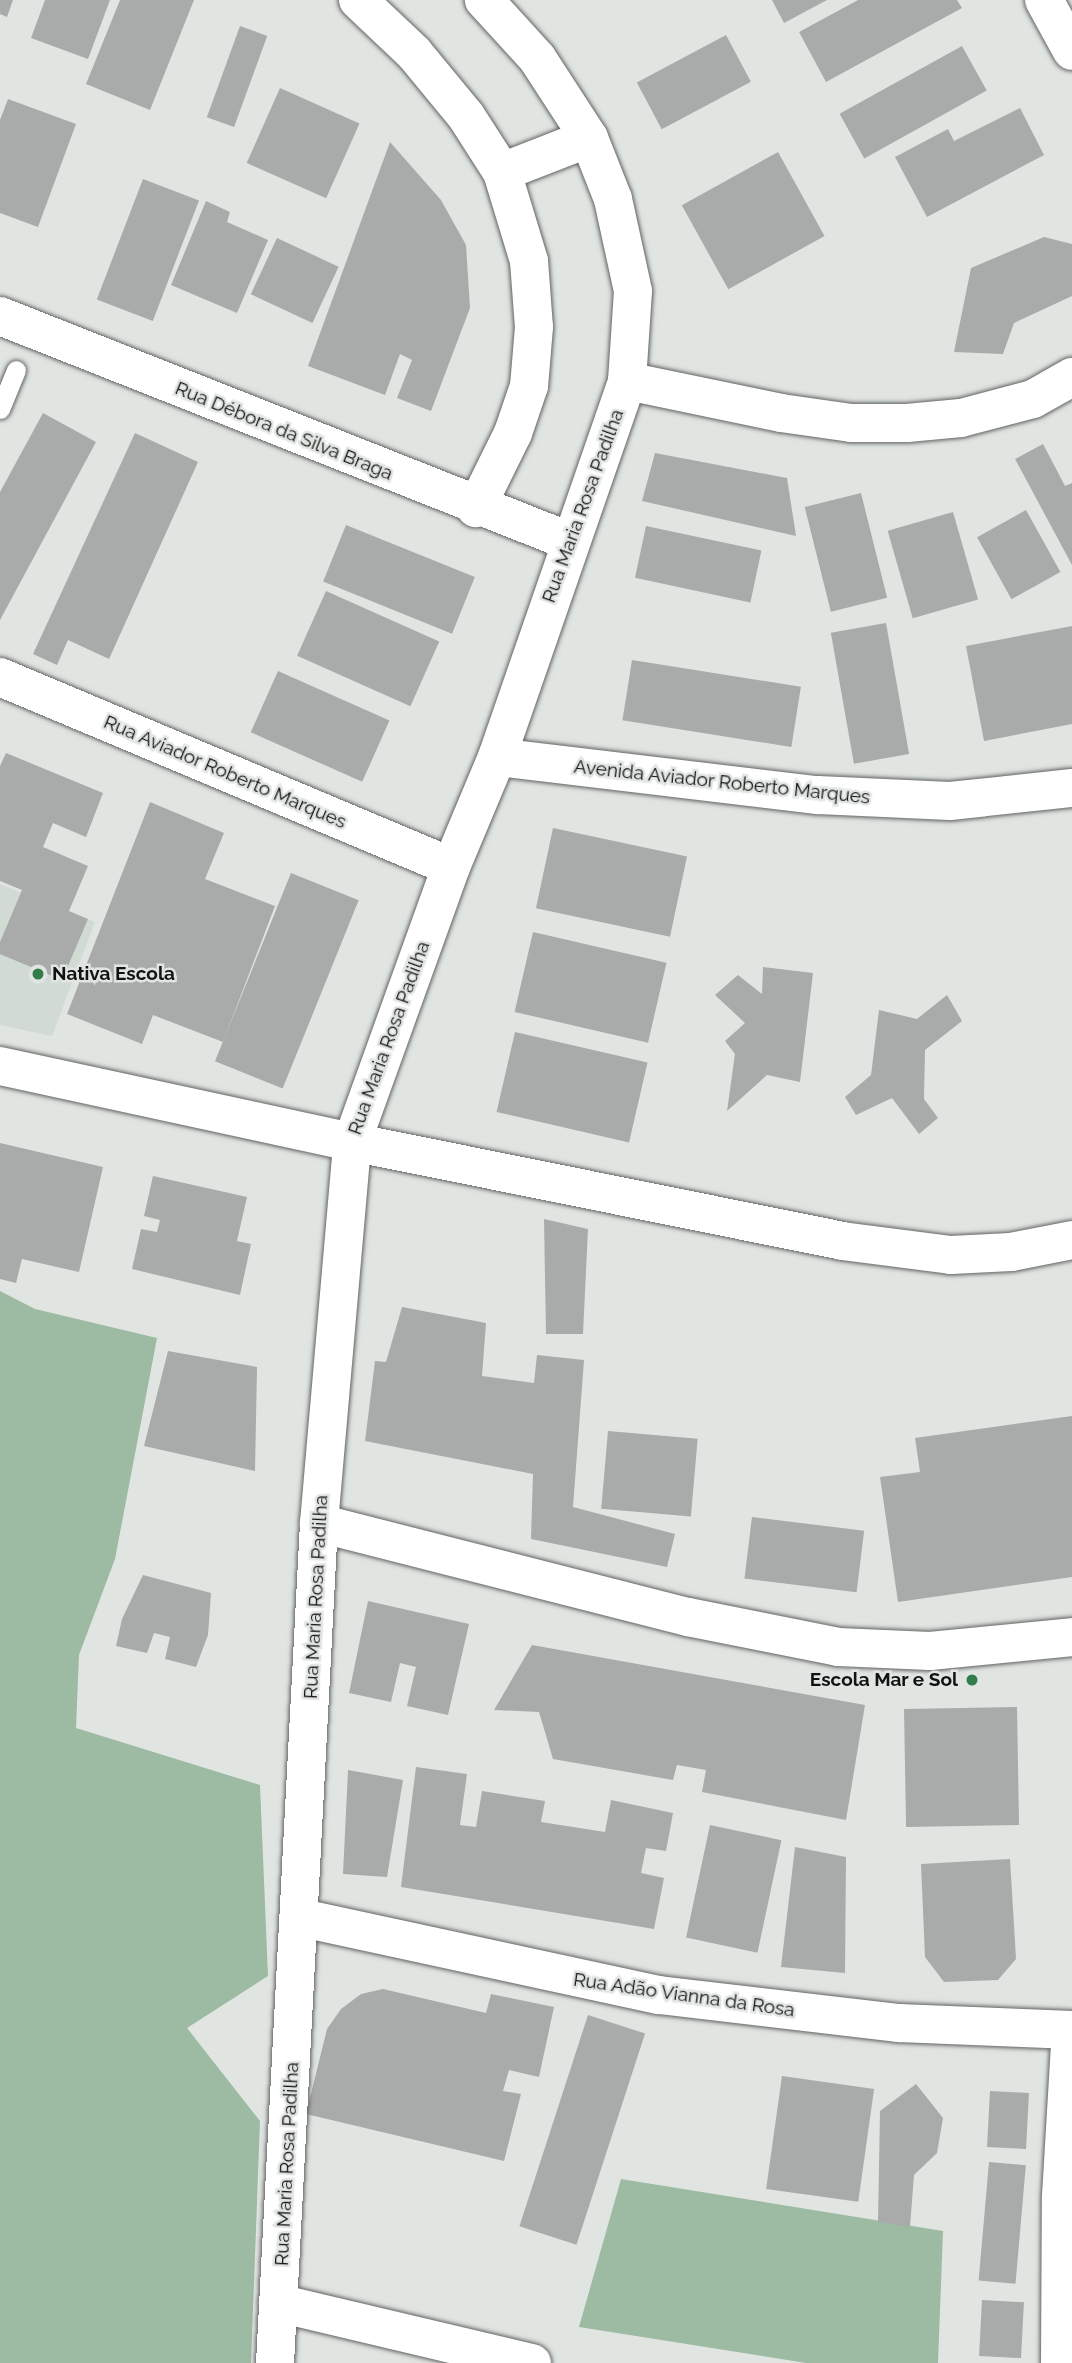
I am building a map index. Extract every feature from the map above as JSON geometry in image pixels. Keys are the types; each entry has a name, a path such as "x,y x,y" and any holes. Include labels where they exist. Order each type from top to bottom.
{"street":[{"path":"358,0 414,53 466,116 502,172 529,261 534,327 529,387 513,433 476,508"},
{"name":"Rua Maria Rosa Padilha","path":"275,2363 302,1918 318,1523 352,1142 451,867 497,757 569,541 627,381 633,291 613,199 589,138 537,58 484,0"},
{"path":"1044,0 1072,51"},
{"path":"502,172 589,138"},
{"name":"Rua Débora da Silva Braga","path":"0,316 476,508 569,541"},
{"path":"627,381 793,415 851,423 907,423 961,418 1032,399 1072,377"},
{"name":"Rua Aviador Roberto Marques","path":"0,677 451,867"},
{"name":"Avenida Aviador Roberto Marques","path":"497,757 818,795 950,802 1072,788"},
{"path":"0,1066 352,1142 842,1241 951,1255 1011,1252 1072,1240"},
{"path":"318,1523 688,1617 838,1647 930,1651 1072,1637"},
{"name":"Rua Adão Vianna da Rosa","path":"302,1918 659,1995 899,2023 1072,2030"},
{"path":"1060,2363 1061,2196 1072,2030"},
{"path":"278,2304 532,2363"}],"lane":[{"path":"0,409 16,370"}],"shaded area":[{"name":"Nativa Escola","path":"0,884 95,922 52,1036 0,1025"}],"green space":[{"path":"0,1291 35,1309 157,1338 115,1559 79,1655 76,1728 260,1785 268,1976 187,2028 260,2121 251,2363 0,2363"},
{"path":"621,2179 943,2231 938,2363 806,2363 579,2327"}],"building":[{"path":"0,0 13,0 7,17 0,14"},
{"path":"45,0 110,0 88,59 31,38"},
{"path":"120,0 194,0 150,110 86,84"},
{"path":"772,0 827,0 784,23"},
{"path":"858,0 957,0 962,8 826,82 799,32"},
{"path":"240,26 267,36 234,127 207,117"},
{"path":"726,35 751,82 662,129 637,82"},
{"path":"962,46 987,91 864,158 840,114"},
{"path":"280,88 359,123 326,198 247,163"},
{"path":"8,99 76,124 38,227 0,213 0,120"},
{"path":"1020,108 1044,155 927,217 895,157 948,129 954,141"},
{"path":"390,142 441,200 466,245 470,308 431,411 397,398 412,360 400,354 385,395 308,366"},
{"path":"778,152 825,236 728,289 682,205"},
{"path":"143,179 199,201 153,321 97,299"},
{"path":"206,201 230,212 227,222 268,240 237,313 171,285"},
{"path":"1044,237 1072,244 1072,296 1014,323 1003,354 954,352 971,268"},
{"path":"277,238 339,267 312,323 251,294"},
{"path":"43,413 96,442 0,620 0,492"},
{"path":"135,433 198,462 109,659 68,640 57,665 33,654"},
{"path":"1043,444 1065,486 1072,483 1072,565 1015,459"},
{"path":"655,453 787,478 796,536 642,501"},
{"path":"861,493 887,598 831,612 805,507"},
{"path":"1026,510 1060,572 1011,599 977,537"},
{"path":"953,512 978,599 913,618 888,531"},
{"path":"346,525 475,577 452,634 323,582"},
{"path":"646,526 761,551 750,602 635,578"},
{"path":"326,591 439,641 410,706 297,656"},
{"path":"886,623 909,754 854,764 831,633"},
{"path":"1072,626 1072,724 984,741 966,646"},
{"path":"632,660 801,687 791,747 622,720"},
{"path":"278,671 389,721 362,782 251,732"},
{"path":"6,753 103,793 86,837 53,823 43,847 88,866 69,911 88,919 62,980 0,954 0,942 22,890 0,881 0,766"},
{"path":"150,802 224,833 205,879 275,906 223,1042 153,1015 142,1044 67,1014"},
{"path":"553,828 687,856 670,937 536,908"},
{"path":"291,873 359,900 283,1089 215,1061"},
{"path":"533,932 666,963 648,1043 515,1012"},
{"path":"763,967 813,973 800,1082 767,1075 727,1111 735,1054 725,1041 745,1023 715,995 738,975 762,994"},
{"path":"947,995 962,1021 925,1050 924,1099 938,1118 919,1134 892,1098 856,1115 845,1097 871,1075 879,1010 917,1019"},
{"path":"515,1032 648,1063 629,1142 497,1112"},
{"path":"0,1143 103,1167 79,1272 22,1259 16,1283 0,1279"},
{"path":"153,1176 247,1197 237,1241 251,1244 240,1295 132,1269 141,1229 157,1232 160,1220 144,1216"},
{"path":"544,1219 588,1229 583,1334 546,1334"},
{"path":"402,1307 486,1323 482,1376 534,1383 537,1355 584,1360 573,1507 675,1534 667,1567 531,1539 533,1474 365,1441 375,1361 386,1362"},
{"path":"168,1351 257,1367 255,1471 144,1446"},
{"path":"1072,1416 1072,1577 898,1602 880,1477 920,1472 915,1438"},
{"path":"608,1431 698,1439 691,1517 601,1509"},
{"path":"752,1517 864,1531 857,1592 744,1579"},
{"path":"143,1575 211,1593 208,1635 196,1667 165,1659 170,1637 154,1633 147,1653 116,1646 122,1619"},
{"path":"368,1601 469,1624 448,1715 407,1706 416,1667 400,1663 391,1702 349,1693"},
{"path":"532,1645 865,1705 846,1820 702,1792 706,1770 677,1765 673,1780 553,1759 539,1712 494,1710"},
{"path":"1017,1707 1019,1825 906,1827 904,1709"},
{"path":"416,1767 467,1774 460,1825 476,1827 482,1791 545,1801 541,1822 605,1832 611,1800 673,1813 666,1851 646,1848 641,1873 664,1878 654,1929 401,1887"},
{"path":"348,1770 403,1780 387,1877 343,1874"},
{"path":"710,1825 781,1840 757,1953 686,1937"},
{"path":"795,1847 846,1857 845,1973 781,1967"},
{"path":"1010,1859 1016,1959 998,1980 944,1982 925,1957 921,1864"},
{"path":"383,1989 486,2013 491,1994 554,2007 539,2077 509,2070 503,2091 521,2094 504,2161 306,2114 327,2029 341,2009 361,1994"},
{"path":"588,2015 645,2034 576,2245 519,2226"},
{"path":"782,2076 874,2089 858,2202 766,2189"},
{"path":"916,2084 943,2118 937,2153 914,2175 910,2227 878,2222 880,2111"},
{"path":"990,2091 1029,2093 1026,2149 987,2147"},
{"path":"989,2162 1026,2165 1015,2284 979,2281"},
{"path":"982,2300 1024,2302 1021,2358 979,2356"}],"place":[{"name":"Nativa Escola","path":"38,974"},
{"name":"Escola Mar e Sol","path":"972,1680"}]}
